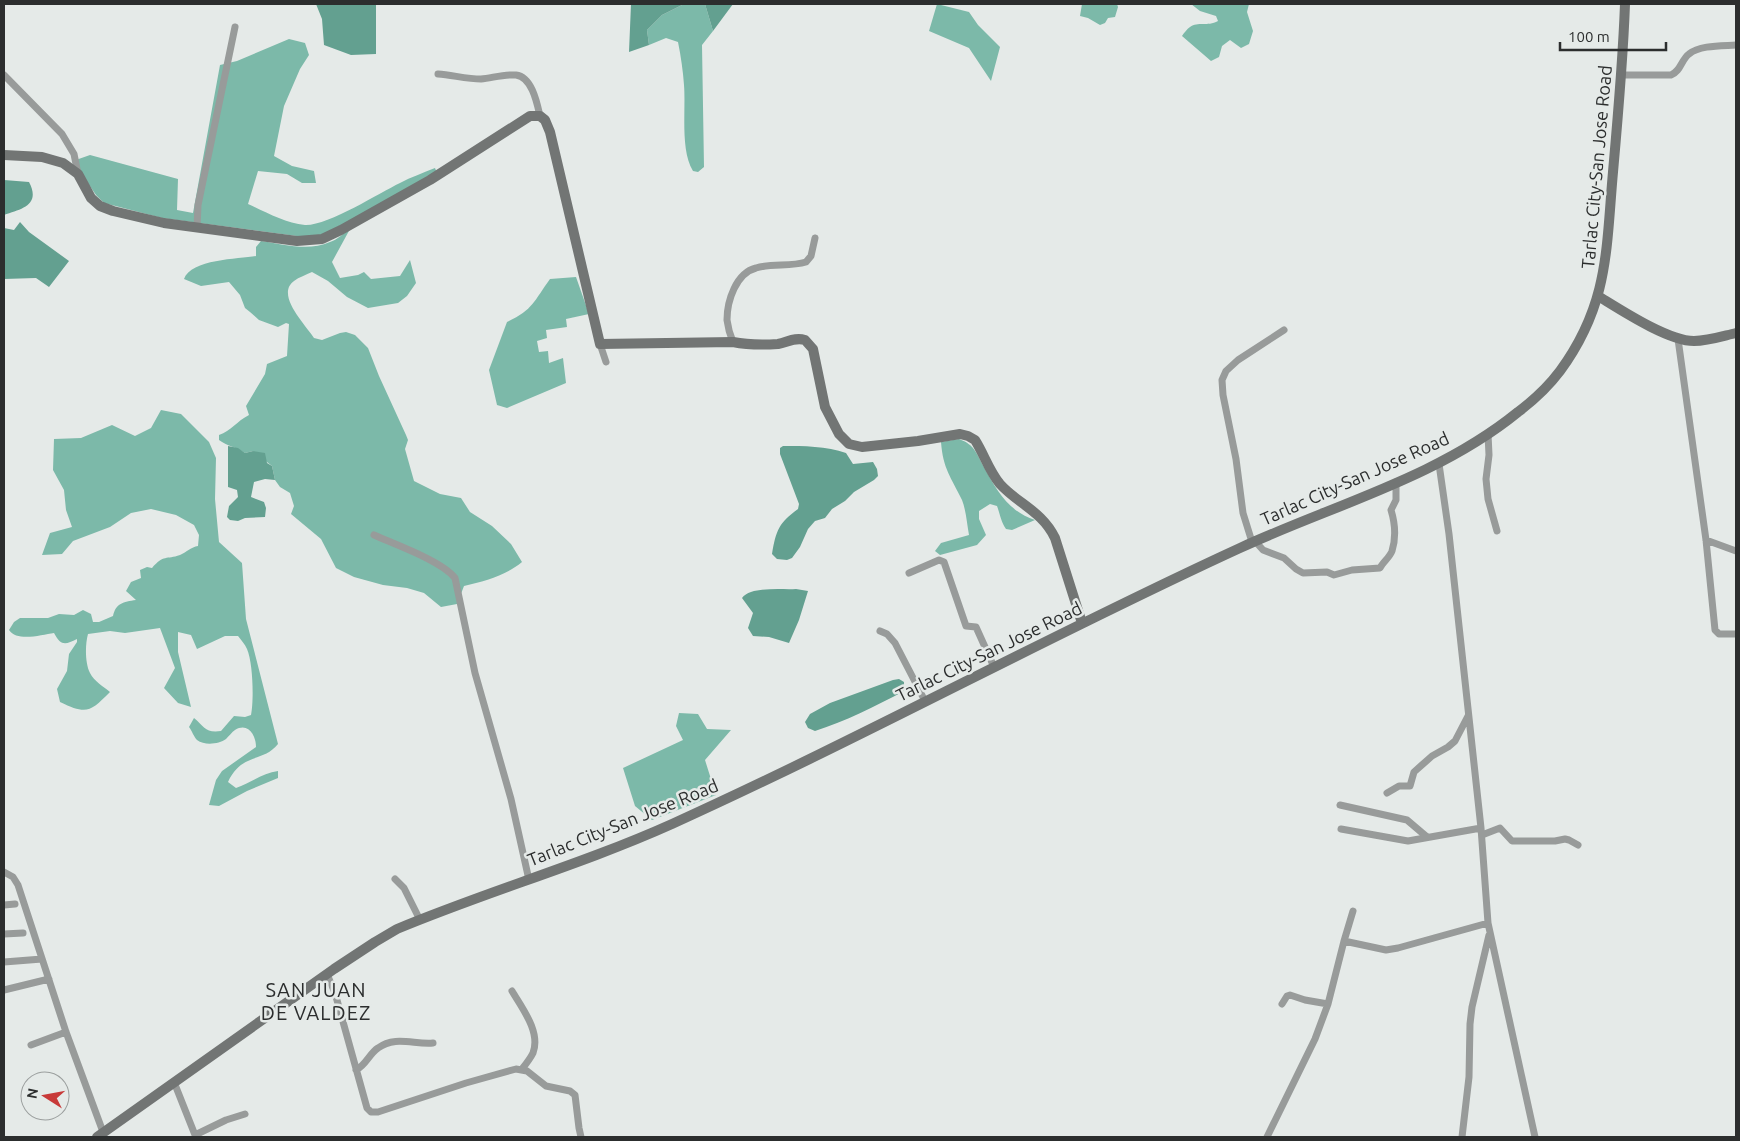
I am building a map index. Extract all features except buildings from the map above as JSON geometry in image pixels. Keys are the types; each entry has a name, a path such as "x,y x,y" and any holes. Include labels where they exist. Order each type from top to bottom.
{"main road":[{"name":"Tarlac City-San Jose Road","path":"100,1135 327,974 386,935 420,920 529,880 674,823 1082,623 1253,542 1439,464 1505,423 1548,386 1580,340 1598,296 1603,278 1608,244 1626,4"},
{"path":"4,155 49,158 63,163 78,174 91,198 100,206 113,211 164,223 227,230 297,241 322,239 341,230 430,180 530,116 540,116 546,122 550,132 600,344 733,342 755,345 780,343 795,339 806,340 815,356 825,407 838,434 853,446 862,447 910,442 960,434 972,437 978,444 998,482 1048,525 1082,623"},
{"path":"1598,296 1684,340 1701,341 1736,333"}],"street":[{"path":"197,228 199,198 235,27"},
{"path":"1622,75 1671,75 1677,72 1684,58 1692,52 1702,48 1736,44"},
{"path":"438,74 480,79 514,75 521,76 526,80 536,99 540,116"},
{"path":"4,76 62,134 74,154 78,174"},
{"path":"733,342 728,328 728,312 731,295 742,276 754,268 805,263 811,256 815,238"},
{"path":"1284,330 1238,360 1226,371 1222,380 1223,396 1236,459 1243,513 1253,542 1263,550 1284,558 1303,573 1327,572 1334,575 1352,570 1380,568 1392,552 1394,521 1391,510 1396,500 1396,482"},
{"path":"1678,338 1706,540 1716,630 1719,634 1736,634"},
{"path":"600,344 606,362"},
{"path":"1488,434 1489,455 1486,478 1488,499 1497,532"},
{"path":"1439,464 1448,525 1481,831 1488,923 1535,1137"},
{"path":"374,535 434,563 455,578 475,673 511,799 529,880"},
{"path":"1706,540 1736,551"},
{"path":"909,573 940,560 944,562 966,626 976,627 994,667"},
{"path":"880,631 887,634 895,643 925,701"},
{"path":"1387,793 1399,786 1410,786 1414,772 1432,756 1448,748 1455,741 1468,716"},
{"path":"1340,805 1407,820 1427,837"},
{"path":"1341,829 1408,841 1500,828 1512,840 1555,842 1566,839 1578,845"},
{"path":"4,872 13,877 18,885 100,1135"},
{"path":"395,879 404,888 420,920"},
{"path":"4,904 15,904"},
{"path":"1267,1137 1315,1039 1328,1004 1353,911"},
{"path":"1344,941 1386,950 1488,923"},
{"path":"1462,1137 1469,1077 1471,1015 1490,932"},
{"path":"4,934 23,933"},
{"path":"4,962 42,959"},
{"path":"327,974 339,1007 367,1108 371,1112 374,1113 512,1069 522,1069 546,1086 570,1091 575,1095 578,1128 581,1137"},
{"path":"4,990 49,979"},
{"path":"512,992 531,1025 535,1040 533,1052 522,1069"},
{"path":"1282,1004 1287,996 1290,995 1304,1000 1328,1004"},
{"path":"31,1045 66,1032"},
{"path":"356,1070 363,1066 373,1052 383,1045 405,1041 433,1044"},
{"path":"174,1082 195,1134 245,1114"}],"shaded area":[{"path":"316,4 376,4 376,54 351,55 324,45 322,19"},
{"path":"631,4 684,4 662,15 647,30 649,45 629,52"},
{"path":"684,4 705,4 713,31 702,45 704,167 698,172 693,171 686,152 684,85 678,42 666,38 649,45 647,30 662,15"},
{"path":"705,4 733,4 713,31"},
{"path":"937,4 969,12 978,25 1000,47 991,81 969,48 929,31"},
{"path":"1082,4 1117,4 1118,7 1115,17 1108,18 1105,23 1100,25 1080,16"},
{"path":"1191,4 1249,4 1247,12 1253,31 1249,44 1241,48 1230,40 1222,46 1219,57 1211,61 1182,36 1193,25 1210,24 1218,21 1216,16 1200,11"},
{"path":"289,39 305,43 309,55 300,69 284,106 274,156 292,166 314,171 316,183 302,183 287,174 258,171 248,204 290,222 305,225 315,224 340,215 413,177 435,168 437,173 327,234 304,237 162,218 104,203 96,195 73,161 90,155 178,179 177,210 193,213 220,65 237,61"},
{"path":"4,180 29,182 33,196 28,205 4,215"},
{"path":"20,222 29,232 69,261 49,287 36,278 4,279 4,228 14,230"},
{"path":"350,229 332,262 340,278 364,272 371,279 400,276 410,260 416,283 407,296 398,303 368,308 347,297 328,281 312,272 294,281 289,287 290,302 314,338 322,340 346,332 355,335 368,348 408,440 405,449 414,481 440,494 461,498 470,512 492,526 511,544 522,562 502,574 464,586 457,604 441,607 424,593 354,577 336,568 321,539 291,514 294,506 290,493 280,487 275,480 272,466 253,451 245,453 219,440 219,435 249,415 246,406 265,374 267,364 287,356 289,324 286,323 278,327 259,320 245,308 240,295 229,282 201,286 184,279 188,272 196,267 216,261 256,256 256,247 261,241 304,247 322,245 333,241"},
{"path":"576,277 589,314 566,319 567,327 546,330 547,338 537,341 539,352 548,351 549,363 563,358 566,383 507,408 497,405 489,370 507,322 528,309 550,279"},
{"path":"161,410 181,414 209,442 216,458 215,499 219,542 242,563 246,619 278,744 266,754 240,766 228,782 236,788 278,771 278,778 247,791 219,806 209,805 216,780 222,771 256,747 255,738 247,729 240,728 223,741 212,744 204,743 197,740 189,727 194,718 208,730 221,731 234,716 245,717 251,715 253,691 251,663 246,647 238,636 225,636 197,649 191,635 178,632 178,652 191,707 178,703 164,688 175,668 160,628 125,633 110,631 88,634 86,654 88,669 94,679 110,692 98,704 82,710 60,702 57,689 67,671 69,654 77,639 64,643 54,633 23,637 13,634 9,630 14,622 20,618 48,618 59,614 74,615 83,610 91,614 93,622 99,622 113,616 118,606 136,600 126,591 131,582 141,578 140,570 147,567 152,568 162,559 180,555 198,546 199,535 194,525 176,515 151,509 131,513 110,527 73,541 62,554 42,555 50,533 72,527 66,510 64,490 53,470 54,439 81,438 112,425 135,436 151,428"},
{"path":"959,439 969,444 974,450 994,484 1010,506 1035,520 1012,530 1006,529 997,506 990,504 979,511 979,519 986,535 977,545 940,555 935,551 941,543 969,535 962,500 948,472 941,442"},
{"path":"228,446 238,448 245,453 253,451 265,453 267,463 272,466 275,480 265,479 254,482 251,497 264,502 266,508 265,517 245,518 238,521 230,520 227,517 229,506 238,497 237,490 228,487"},
{"path":"783,446 807,446 846,453 853,464 873,462 878,476 832,509 825,518 815,521 808,529 800,547 792,558 787,560 777,559 772,554 779,528 798,509 799,504 780,454 780,448"},
{"path":"796,589 808,591 789,643 769,637 753,636 748,628 753,613 742,598 746,594 759,590"},
{"path":"899,679 904,682 904,691 860,713 815,731 808,728 805,722 810,714 830,703"},
{"path":"679,713 698,714 707,729 731,730 705,760 716,795 652,820 635,806 623,768 683,740 676,726"}],"district":[{"name":"SAN JUAN DE VALDEZ","path":"316,1002"}]}
